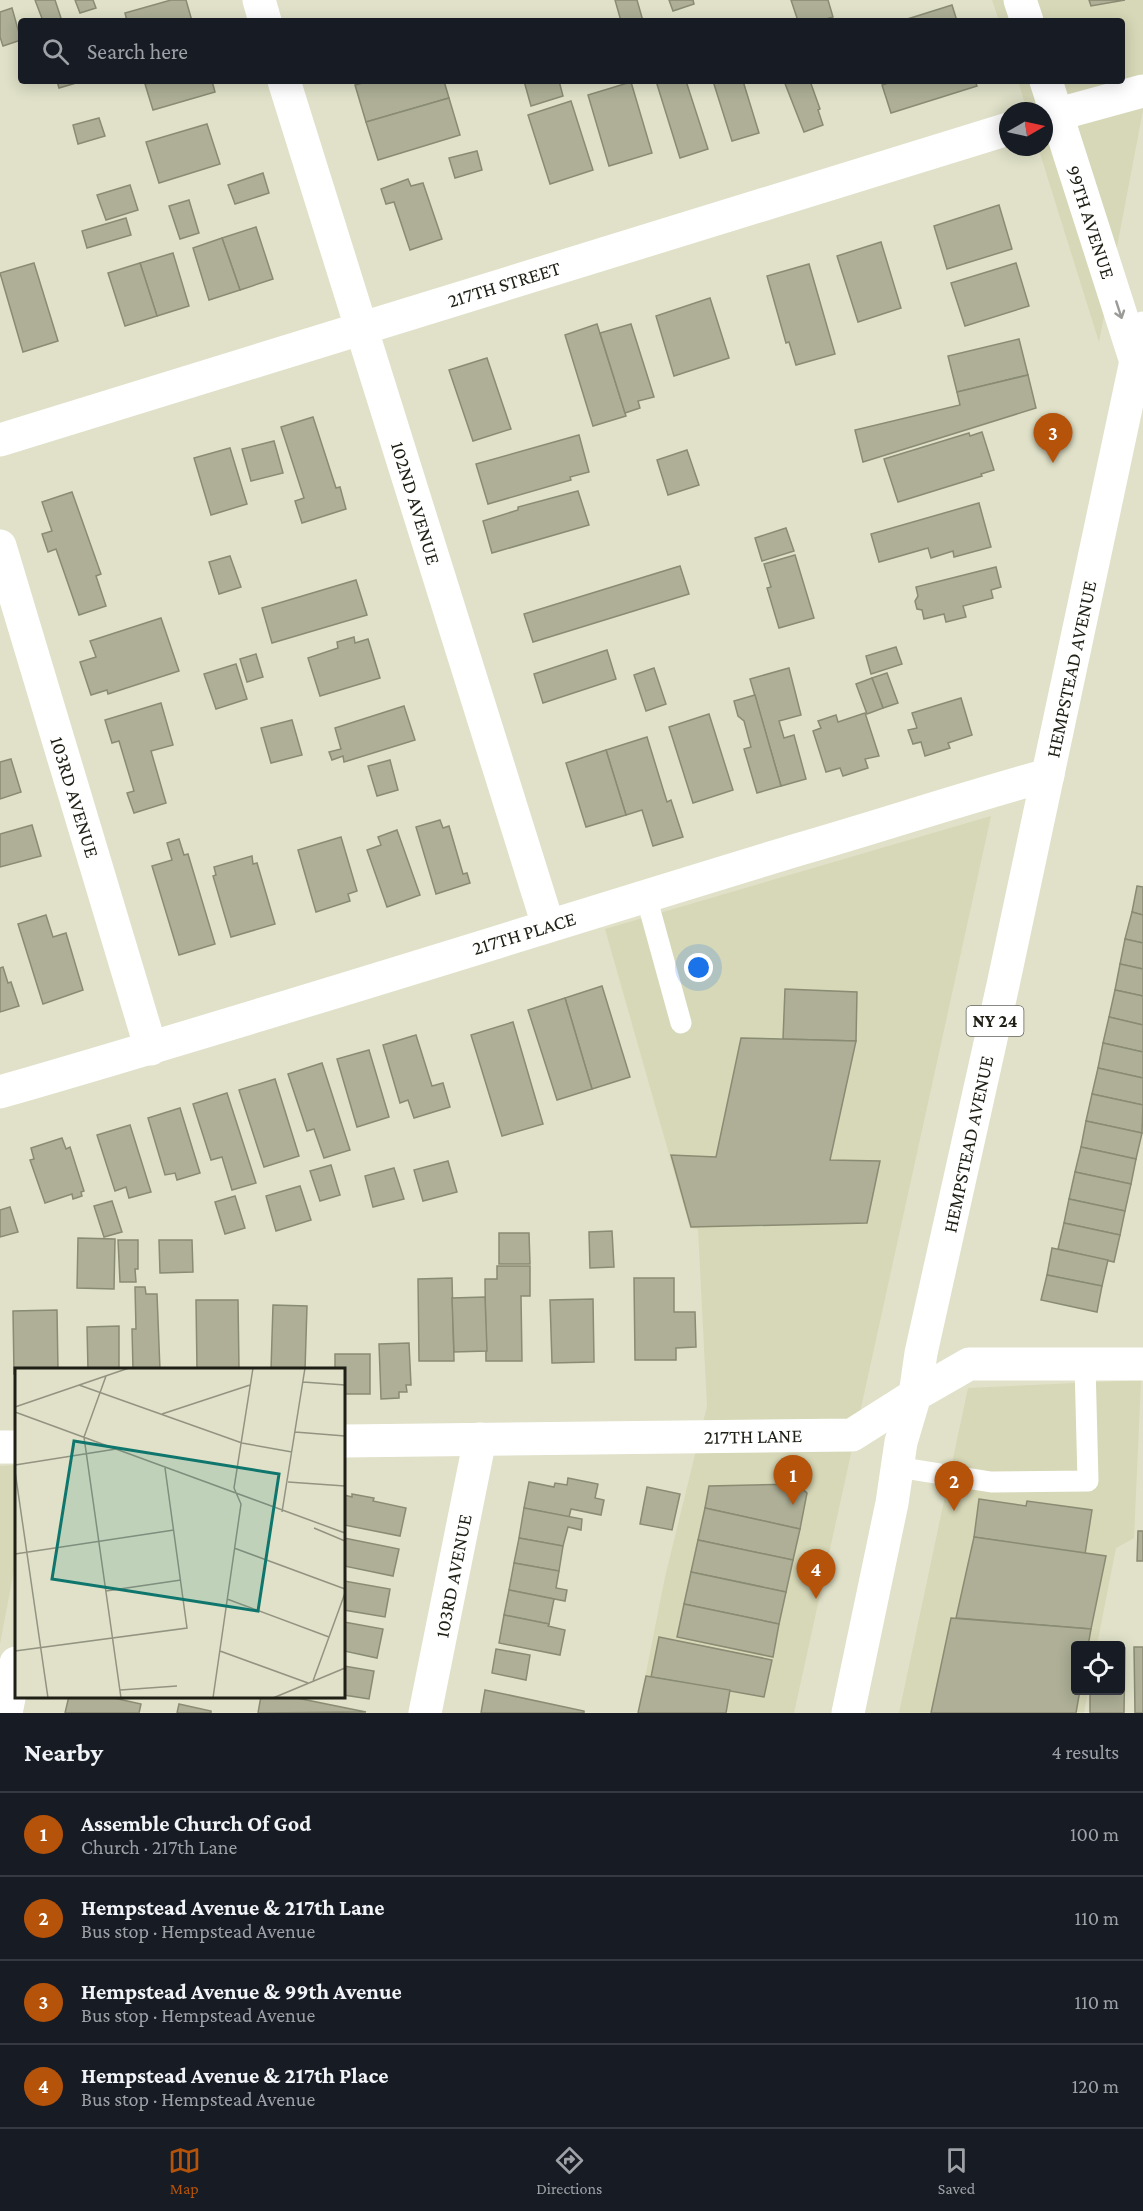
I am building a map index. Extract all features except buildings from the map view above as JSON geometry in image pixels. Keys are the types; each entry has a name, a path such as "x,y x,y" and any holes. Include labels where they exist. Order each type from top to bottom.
{"street":[{"path":"258,0 264,18"},
{"path":"1020,0 1026,18"},
{"name":"102ND AVENUE","path":"285,84 548,925"},
{"name":"99TH AVENUE","path":"1046,84 1048,102"},
{"path":"1053,115 1143,91"},
{"name":"99TH AVENUE","path":"1053,125 1136,362"},
{"name":"217TH STREET","path":"0,440 999,132"},
{"name":"HEMPSTEAD AVENUE","path":"848,1713 892,1503 901,1442 915,1395 921,1353 1143,328"},
{"name":"103RD AVENUE","path":"0,546 151,1049"},
{"name":"217TH PLACE","path":"0,1092 151,1049 548,925 909,817 974,795 1048,775"},
{"name":"217TH LANE","path":"345,1441 852,1435 969,1364 1143,1364"},
{"name":"103RD AVENUE","path":"425,1713 480,1439"},
{"path":"6,1713 15,1668"}],"lane":[{"path":"646,896 681,1023"},
{"path":"897,1467 991,1482 1088,1481 1085,1364"}],"shaded area":[{"path":"992,0 1143,0 1143,110 1099,342 1041,156 1053,156 1053,102 1024,102 1019,84 1125,84 1125,18 998,18"},
{"path":"991,816 794,1713 638,1713 665,1577 707,1406 698,1229 690,1228 605,929"},
{"path":"1141,1380 1134,1538 1116,1548 1098,1641 1071,1641 1071,1695 1087,1695 1084,1713 899,1713 968,1388"},
{"path":"15,1465 15,1565 0,1644 0,1466"}],"place":[{"name":"Hempstead Avenue & 99th Avenue","path":"1053,463"},
{"name":"Assemble Church Of God","path":"793,1505"},
{"name":"Hempstead Avenue & 217th Lane","path":"954,1511"},
{"name":"Hempstead Avenue & 217th Place","path":"816,1599"}]}
